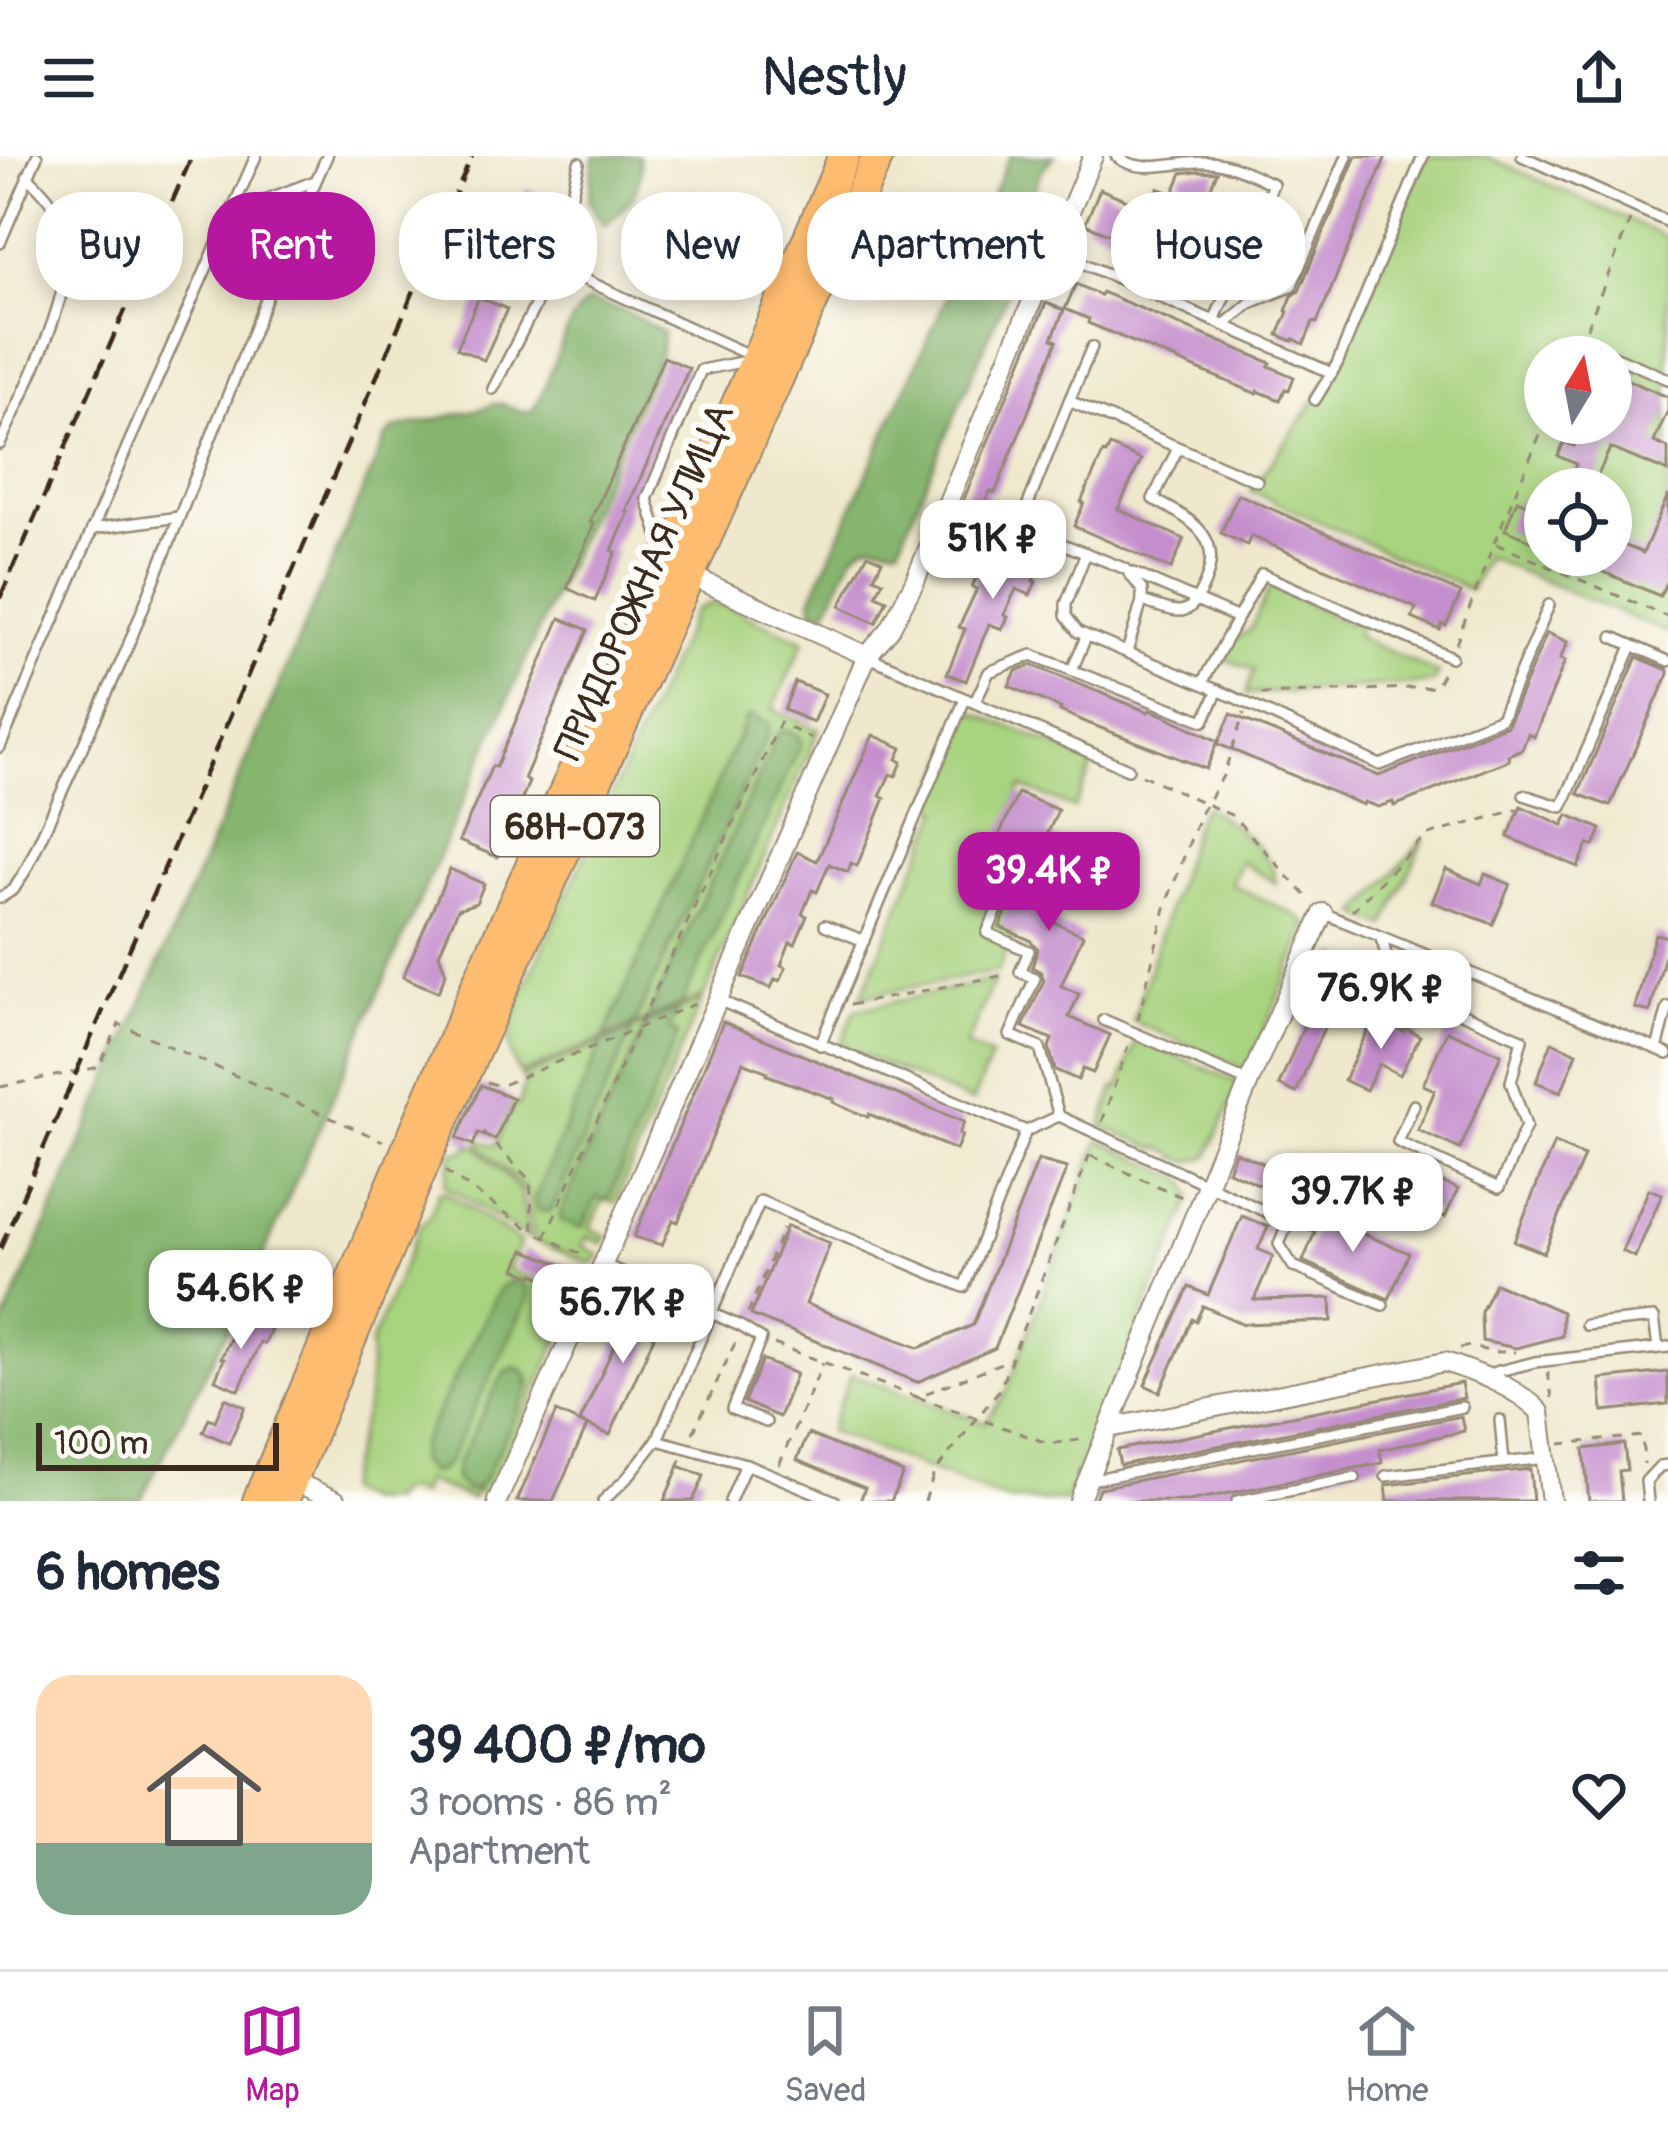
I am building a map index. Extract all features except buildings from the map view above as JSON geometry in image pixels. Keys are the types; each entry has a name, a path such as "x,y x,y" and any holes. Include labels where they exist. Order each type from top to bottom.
{"main road":[{"name":"68Н-073","path":"679,570 756,358 844,156"},
{"name":"ПРИДОРОЖНАЯ УЛИЦА","path":"282,1484 679,570 878,156"},
{"name":"68Н-073","path":"258,1501 282,1484"}],"street":[{"path":"1078,192 1093,156"},
{"path":"497,1501 867,656 890,628 914,583 1032,300"},
{"path":"679,570 867,656"},
{"path":"1079,1501 1323,913"},
{"path":"1107,1432 1445,1361 1531,1402 1540,1412 1551,1501"},
{"path":"282,1484 337,1501"}],"lane":[{"path":"0,243 37,156"},
{"path":"240,192 256,156"},
{"path":"0,898 14,889 26,868 124,656 327,156"},
{"path":"1116,156 1121,162 1147,166 1212,162 1273,184 1219,323"},
{"path":"1219,323 1250,303 1291,287 1347,156"},
{"path":"1315,400 1332,373 1423,156"},
{"path":"1522,156 1668,222"},
{"path":"572,192 579,163"},
{"path":"0,444 45,340 64,275 67,242 59,215 27,176"},
{"path":"285,192 316,180"},
{"path":"1087,265 1332,373"},
{"path":"0,747 207,266"},
{"path":"597,285 756,358"},
{"path":"493,389 538,300"},
{"path":"1092,347 1019,527 1238,618"},
{"path":"679,570 647,499 701,370 756,358"},
{"path":"1632,364 1668,379"},
{"path":"1070,401 1257,481"},
{"path":"1142,601 1180,611 1189,608 1210,572 1212,554 1192,519 1154,500 1178,448"},
{"path":"92,530 179,518"},
{"path":"1086,553 1066,604 1066,616 1078,632 1380,765 1501,718 1549,605"},
{"path":"1126,569 1142,590 1126,652"},
{"path":"1202,683 1262,574 1451,657"},
{"path":"1072,670 1087,637"},
{"path":"1613,637 1668,661"},
{"path":"1524,795 1562,807 1632,646"},
{"path":"820,1046 970,700 989,673 1033,655 1204,721 1223,693"},
{"path":"867,656 1128,770"},
{"path":"1016,867 987,933 1029,951 1020,972 1035,978 1010,1035 1040,1048 1059,1116"},
{"path":"1323,913 1662,1052 1668,1006"},
{"path":"825,925 864,941"},
{"path":"1382,938 1393,984 1522,1039 1511,1082 1526,1126 1499,1188 1398,1142 1414,1105"},
{"path":"718,1000 1026,1131"},
{"path":"1103,1020 1249,1082"},
{"path":"603,1501 657,1440 760,1201 964,1287 1026,1131 1059,1116 1288,1222 1280,1244 1294,1266 1383,1305"},
{"path":"603,1264 761,1339 732,1408 766,1422"},
{"path":"1482,1376 1535,1362 1663,1348 1654,1318 1586,1325"},
{"path":"1087,1481 1462,1407"},
{"path":"1500,1420 1504,1463"},
{"path":"657,1440 746,1464 835,1501"},
{"path":"1386,1475 1546,1458"},
{"path":"730,1501 746,1464"},
{"path":"1648,1501 1646,1481 1660,1466 1668,1466"},
{"path":"1237,1501 1354,1478"}],"path":[{"path":"1583,336 1635,207"},
{"path":"1223,693 1435,687 1536,444"},
{"path":"1494,543 1668,617"},
{"path":"926,1501 934,1473 1000,1389 1133,1032 1166,904 1201,812 1223,776 1247,704"},
{"path":"545,1238 780,723 812,739"},
{"path":"1128,770 1233,816 1323,913"},
{"path":"1342,921 1425,836 1544,801"},
{"path":"836,1007 1020,972"},
{"path":"500,1086 706,999 718,1000"},
{"path":"0,1087 99,1066 119,1024 389,1144"},
{"path":"483,1132 530,1180 532,1232"},
{"path":"1089,1156 1199,1206"},
{"path":"441,1168 532,1232 603,1264"},
{"path":"664,1501 789,1213"},
{"path":"761,1339 1050,1444 1107,1432"},
{"path":"916,1396 1011,1360"},
{"path":"774,1476 824,1362"},
{"path":"1548,1371 1553,1411"},
{"path":"1556,1430 1558,1444 1642,1436 1646,1481"}],"green space":[{"path":"594,156 639,156 634,192 621,192 621,210 604,225 597,214 597,192 590,192"},
{"path":"1010,156 1055,156 1039,177 1035,192 994,192"},
{"path":"1426,156 1485,156 1668,238 1668,633 1532,576 1632,576 1632,468 1524,468 1524,573 1486,557 1470,590 1251,491 1332,376"},
{"path":"945,300 1004,300 899,546 860,548 824,614 814,610 811,599"},
{"path":"589,301 627,312 663,332 661,352 247,1292 140,1501 0,1501 0,1332 386,437 394,429 493,404 531,412 571,323"},
{"path":"1270,586 1349,624 1353,617 1362,621 1356,636 1438,674 1433,683 1246,694 1254,670 1224,659 1231,641 1250,630"},
{"path":"723,605 804,641 773,709 819,730 704,996 520,1074 509,1046 519,1001 695,610"},
{"path":"969,710 1094,762 1074,808 1022,787 997,846 1043,865 998,971 861,997 940,810 929,804"},
{"path":"750,716 769,723 768,734 634,1025 604,1037 746,719"},
{"path":"779,732 800,737 801,744 681,1005 647,1019"},
{"path":"1204,806 1259,848 1276,883 1241,862 1231,884 1308,925 1247,1071 1133,1021"},
{"path":"1425,838 1385,926 1358,914"},
{"path":"994,980 966,1046 991,1057 972,1102 840,1046 855,1010"},
{"path":"702,1000 615,1203 604,1199 590,1228 606,1236 603,1244 587,1237 582,1246 599,1254 597,1260 590,1263 534,1241 527,1192 478,1144 496,1146 513,1104 519,1105 522,1077"},
{"path":"678,1010 669,1029 678,1034 608,1201 597,1197 582,1228 561,1221 560,1213 646,1024"},
{"path":"633,1030 552,1210 536,1209 534,1199 602,1043"},
{"path":"1137,1039 1240,1083 1208,1156 1190,1162 1102,1126"},
{"path":"1099,1140 1179,1177 1187,1182 1192,1198 1065,1501 1009,1501 829,1431 851,1374 985,1423 1007,1391"},
{"path":"468,1145 478,1148 521,1192 529,1239 445,1185 453,1152 465,1151"},
{"path":"439,1192 445,1192 520,1242 509,1270 555,1292 568,1319 489,1496 476,1491 472,1499 425,1481 419,1495 407,1490 391,1501 364,1501 343,1490 368,1401 371,1343 420,1226 430,1216","holes":["513,1280 526,1286 528,1300 443,1468 420,1447 500,1288","522,1369 530,1380 529,1388 484,1480 474,1490 466,1490 507,1370"]},
{"path":"513,1280 526,1286 528,1300 448,1462 437,1472 429,1472 418,1462 420,1447 500,1288"},
{"path":"514,1367 527,1374 529,1388 484,1480 474,1490 466,1490 455,1480 456,1466 502,1376"}],"railway":[{"path":"0,598 192,156"},
{"path":"0,1249 472,156"}]}
